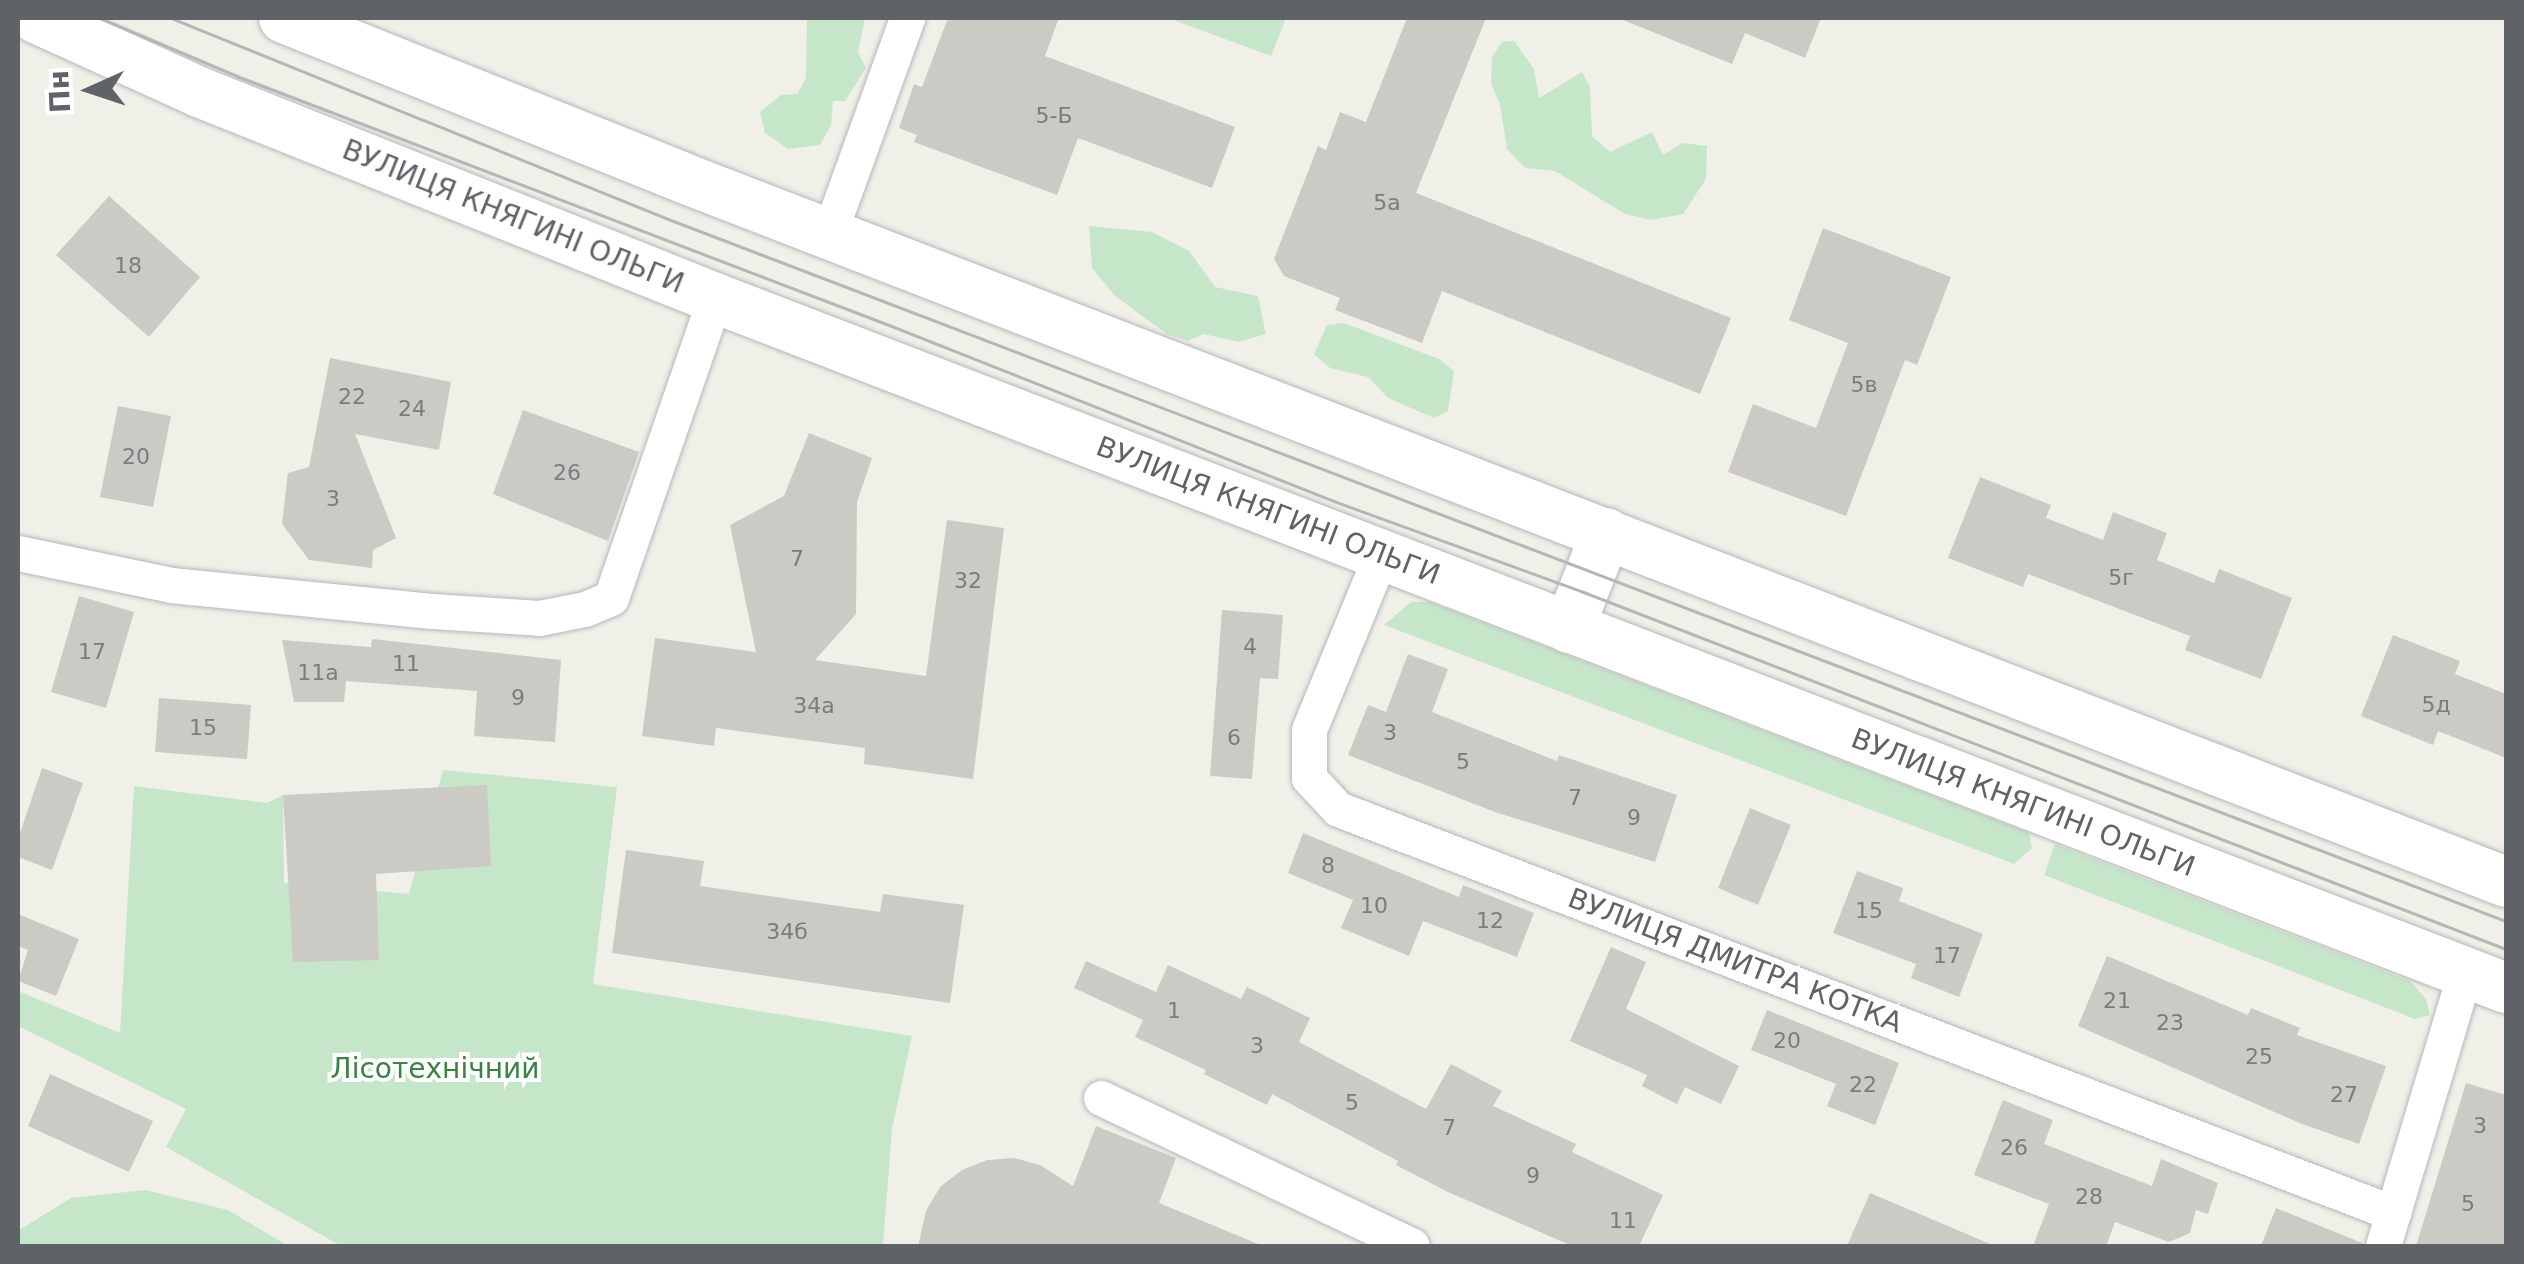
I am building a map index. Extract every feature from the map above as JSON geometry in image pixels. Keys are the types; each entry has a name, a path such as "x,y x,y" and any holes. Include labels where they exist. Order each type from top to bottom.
{"main road":[{"name":"ВУЛИЦЯ КНЯГИНІ ОЛЬГИ","path":"36,18 199,92 715,298 2486,980"},
{"path":"284,18 829,234 2506,882"},
{"path":"1569,628 1606,533"}],"street":[{"path":"829,234 907,18"},
{"path":"18,553 171,585 376,606 539,618 584,609 611,598 715,298"},
{"name":"ВУЛИЦЯ ДМИТРА КОТКА","path":"1382,554 1309,730 1309,778 1338,809 2388,1230"},
{"path":"2388,1230 2486,980"},
{"path":"1102,1098 1412,1246"}],"green space":[{"path":"807,18 865,18 858,52 866,68 845,101 833,101 831,125 820,145 788,149 765,133 760,112 781,95 797,94 806,78"},
{"path":"1168,18 1286,18 1271,56"},
{"path":"1514,41 1534,69 1539,98 1582,72 1590,87 1592,136 1610,152 1652,132 1663,155 1682,143 1707,146 1706,179 1683,214 1651,220 1625,214 1555,171 1525,168 1507,149 1500,104 1491,84 1492,57 1502,42"},
{"path":"1089,226 1152,232 1189,251 1215,287 1258,296 1266,334 1238,342 1204,334 1188,341 1167,334 1115,296 1092,268"},
{"path":"1344,323 1439,359 1454,371 1448,411 1434,418 1388,398 1368,377 1330,368 1314,354 1327,325"},
{"path":"1411,602 1429,602 2029,833 2032,848 2014,864 1384,625"},
{"name":"Лісотехнічний","path":"443,770 617,787 593,984 912,1036 892,1129 883,1246 341,1246 166,1147 186,1109 18,1026 18,991 120,1033 134,786 267,803 283,795 284,883 409,894"},
{"path":"2055,844 2410,981 2426,999 2430,1015 2415,1019 2044,875"},
{"path":"145,1190 228,1210 288,1246 18,1246 19,1230 71,1198"}],"building":[{"path":"948,18 1059,18 1045,56 1235,127 1212,188 1078,138 1057,195 914,142 917,135 899,128 914,84 922,87"},
{"path":"1407,18 1486,18 1416,193 1731,318 1700,394 1442,291 1422,343 1335,310 1340,298 1284,276 1274,259 1318,146 1326,150 1340,112 1366,122"},
{"path":"1618,18 1821,18 1805,58 1745,33 1732,64"},
{"path":"109,196 200,277 149,337 56,255"},
{"path":"1823,228 1951,277 1917,365 1905,360 1846,516 1728,472 1753,404 1816,428 1848,343 1789,320"},
{"path":"330,358 451,382 439,450 355,434 396,538 373,550 372,568 309,560 282,524 288,473 309,467"},
{"path":"118,406 171,416 153,507 100,497"},
{"path":"523,410 639,452 608,541 493,494"},
{"path":"809,433 872,458 857,502 856,614 815,660 926,676 947,520 1004,528 973,779 864,764 865,748 716,728 714,746 642,736 655,638 756,652 730,525 784,496"},
{"path":"1980,477 2051,505 2046,518 2103,540 2113,512 2167,533 2157,560 2214,583 2219,569 2292,598 2261,679 2185,650 2190,636 2028,574 2023,587 1948,558"},
{"path":"79,596 134,612 106,708 51,692"},
{"path":"1222,610 1283,615 1278,679 1260,678 1252,779 1210,776"},
{"path":"2393,635 2460,661 2455,674 2506,694 2506,758 2438,731 2433,745 2361,716"},
{"path":"372,639 561,660 555,742 474,736 477,691 346,681 344,702 294,702 282,640 371,647"},
{"path":"1408,654 1448,669 1432,712 1557,761 1559,755 1677,795 1655,862 1495,812 1348,755 1368,705 1386,712"},
{"path":"159,698 251,705 247,759 155,752"},
{"path":"42,768 83,783 52,870 18,857 18,839"},
{"path":"487,785 491,866 376,874 379,960 293,962 283,795"},
{"path":"1750,808 1791,825 1758,905 1718,888"},
{"path":"1303,833 1459,897 1463,885 1534,913 1517,957 1423,921 1409,956 1341,928 1353,900 1288,873"},
{"path":"626,850 704,861 700,886 880,912 883,894 964,905 950,1003 612,953"},
{"path":"1857,871 1903,888 1899,901 1983,934 1959,997 1911,978 1916,964 1833,933"},
{"path":"18,914 79,939 56,996 18,981 28,950 18,946"},
{"path":"1611,947 1646,962 1626,1009 1739,1066 1721,1104 1685,1087 1677,1104 1642,1086 1647,1075 1570,1041"},
{"path":"2107,956 2248,1015 2251,1008 2300,1028 2297,1035 2386,1066 2359,1144 2302,1124 2078,1026"},
{"path":"1086,961 1156,992 1168,965 1241,999 1247,987 1310,1018 1299,1042 1426,1109 1451,1064 1502,1091 1493,1106 1576,1144 1572,1152 1663,1195 1639,1246 1572,1246 1448,1192 1272,1094 1267,1105 1204,1074 1206,1070 1135,1037 1143,1020 1074,988"},
{"path":"1767,1010 1899,1063 1875,1125 1827,1106 1836,1084 1751,1050"},
{"path":"50,1074 153,1121 129,1172 28,1126"},
{"path":"2466,1083 2506,1095 2506,1246 2416,1246"},
{"path":"2003,1100 2053,1120 2044,1144 2152,1186 2161,1159 2218,1183 2208,1214 2196,1210 2190,1233 2169,1242 2115,1222 2106,1246 2033,1246 2049,1204 1974,1175"},
{"path":"1096,1126 1176,1158 1159,1203 1263,1246 918,1246 926,1211 940,1187 962,1170 987,1160 1014,1158 1040,1165 1073,1186"},
{"path":"1870,1193 1995,1246 1847,1246"},
{"path":"2276,1208 2362,1243 2362,1246 2261,1246"}],"tram line":[{"path":"100,18 237,76 897,328 1334,501 1581,591 2506,949"},
{"path":"171,18 671,220 2506,921"}]}
